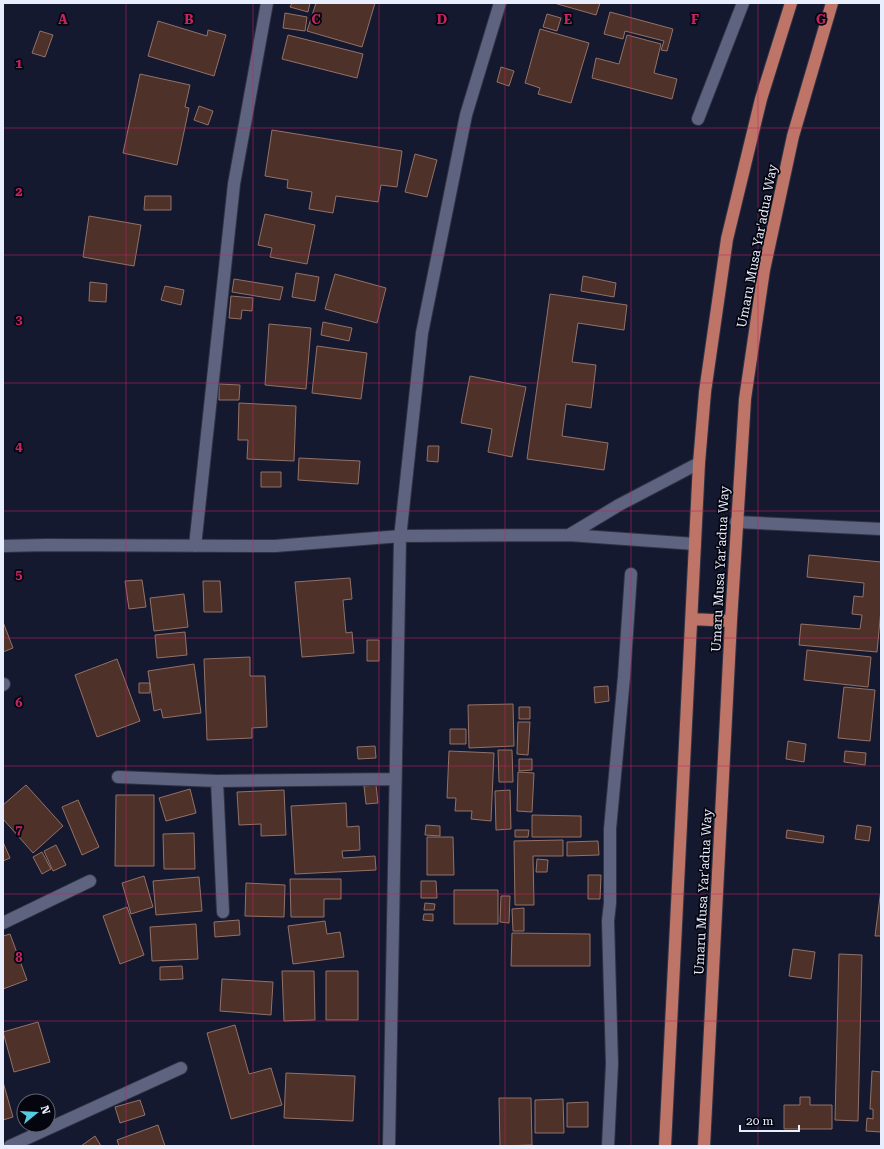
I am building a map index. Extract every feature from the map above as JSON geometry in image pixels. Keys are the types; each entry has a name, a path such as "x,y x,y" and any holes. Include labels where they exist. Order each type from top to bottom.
{"main road":[{"name":"Umaru Musa Yar'adua Way","path":"666,1146 699,463 705,392 727,239 762,99 791,3"},
{"name":"Umaru Musa Yar'adua Way","path":"704,1146 736,522 745,399 764,270 792,136 832,3"},
{"path":"692,619 731,621"}],"street":[{"path":"195,546 234,184 268,3"},
{"path":"389,1146 400,538 422,333 466,115 500,3"},
{"path":"698,119 743,3"},
{"path":"570,536 619,505 699,463"},
{"path":"736,522 881,529"},
{"path":"3,546 275,546 401,536 570,536 695,544"},
{"path":"608,1146 612,1064 608,921 610,903 610,830 624,677 631,574"},
{"path":"118,777 217,781 395,779"},
{"path":"217,781 223,912"},
{"path":"3,923 90,881"},
{"path":"10,1146 181,1068"}],"building":[{"path":"292,3 310,3 308,12 290,7"},
{"path":"316,3 375,3 362,47 307,31"},
{"path":"554,3 600,3 596,15"},
{"path":"610,12 673,29 667,51 661,50 664,41 625,31 623,39 604,34"},
{"path":"285,13 307,17 305,31 283,28"},
{"path":"547,14 561,18 557,31 543,27"},
{"path":"158,21 207,36 208,30 226,35 214,76 148,56"},
{"path":"540,29 589,43 571,103 538,94 540,88 525,83"},
{"path":"40,31 53,35 45,57 32,53"},
{"path":"288,35 363,54 357,78 282,59"},
{"path":"627,35 661,44 654,73 677,79 672,99 592,78 596,58 619,64"},
{"path":"501,67 514,71 509,86 497,82"},
{"path":"140,74 190,85 185,107 189,108 177,165 123,153"},
{"path":"199,106 213,111 208,125 194,120"},
{"path":"272,130 402,151 397,187 381,185 378,202 336,196 333,213 309,209 312,192 287,188 288,180 265,176"},
{"path":"415,154 437,160 427,197 405,192"},
{"path":"145,196 171,196 171,210 144,210"},
{"path":"265,214 315,225 307,264 270,257 272,248 258,245"},
{"path":"89,216 141,225 134,266 83,257"},
{"path":"296,273 319,277 315,301 292,297"},
{"path":"335,274 386,288 377,323 325,309"},
{"path":"583,276 616,283 614,297 581,291"},
{"path":"234,279 283,287 280,300 232,292"},
{"path":"90,282 107,284 106,302 89,301"},
{"path":"165,286 184,290 181,305 161,300"},
{"path":"550,294 627,305 624,330 578,323 572,362 596,365 591,408 566,404 562,436 608,443 604,470 527,459"},
{"path":"231,296 253,298 252,311 242,310 241,319 229,318"},
{"path":"323,322 352,328 349,341 321,335"},
{"path":"269,324 311,328 306,389 265,385"},
{"path":"317,346 367,353 361,399 312,393"},
{"path":"470,376 526,387 512,457 488,452 492,429 461,423"},
{"path":"219,384 240,385 239,400 219,400"},
{"path":"239,403 296,406 294,461 247,459 248,440 238,440"},
{"path":"428,446 439,446 438,462 427,461"},
{"path":"299,458 360,461 358,484 298,480"},
{"path":"261,472 281,472 281,487 261,487"},
{"path":"809,555 881,562 881,609 877,652 799,645 801,624 860,629 862,615 852,614 854,596 863,597 864,583 807,577"},
{"path":"350,578 352,599 343,600 346,633 352,632 354,653 302,657 295,582"},
{"path":"142,580 146,607 129,609 125,581"},
{"path":"203,581 220,581 222,612 204,612"},
{"path":"184,594 188,627 154,631 150,598"},
{"path":"3,622 13,648 3,652"},
{"path":"185,632 187,655 157,658 155,635"},
{"path":"367,640 379,640 379,661 367,661"},
{"path":"807,650 871,657 868,687 804,680"},
{"path":"250,657 250,676 265,676 267,727 252,728 252,738 207,740 204,659"},
{"path":"117,659 140,721 97,737 75,675"},
{"path":"194,664 201,713 163,718 161,709 154,711 148,671"},
{"path":"139,683 150,683 150,693 139,693"},
{"path":"608,686 609,701 595,703 594,687"},
{"path":"844,687 875,690 870,741 838,738"},
{"path":"513,704 514,746 469,748 468,705"},
{"path":"519,707 530,707 530,719 519,719"},
{"path":"518,722 530,722 528,755 517,754"},
{"path":"450,729 466,729 466,744 450,744"},
{"path":"788,741 806,744 804,762 786,759"},
{"path":"375,746 376,758 358,759 357,747"},
{"path":"498,750 512,750 513,782 499,782"},
{"path":"449,751 494,753 491,821 471,819 472,811 455,811 456,798 447,798"},
{"path":"845,751 866,753 865,765 844,762"},
{"path":"519,759 532,759 532,770 519,771"},
{"path":"518,772 534,773 532,812 517,811"},
{"path":"26,785 63,826 33,853 3,819 3,805"},
{"path":"376,785 378,803 366,804 364,786"},
{"path":"190,789 196,813 166,821 159,798"},
{"path":"284,790 286,835 261,836 261,824 239,825 237,792"},
{"path":"510,790 511,829 496,830 495,791"},
{"path":"116,795 154,795 154,866 115,866"},
{"path":"78,800 99,847 82,855 62,807"},
{"path":"346,803 347,827 359,826 360,850 342,851 343,858 375,856 376,870 295,874 291,806"},
{"path":"532,815 581,816 581,837 532,837"},
{"path":"426,825 440,826 440,836 425,835"},
{"path":"857,825 871,827 869,841 855,839"},
{"path":"515,830 529,830 528,837 515,837"},
{"path":"787,830 824,836 823,843 786,838"},
{"path":"194,833 195,869 164,869 163,834"},
{"path":"427,837 453,837 454,875 427,875"},
{"path":"563,840 563,856 533,856 534,905 515,905 514,841"},
{"path":"598,841 599,855 567,856 567,842"},
{"path":"3,842 10,858 3,861"},
{"path":"56,845 66,865 53,871 44,851"},
{"path":"42,852 51,869 42,874 33,857"},
{"path":"537,859 548,860 547,872 536,872"},
{"path":"588,875 601,875 600,899 588,899"},
{"path":"144,876 153,907 131,914 122,883"},
{"path":"199,877 202,911 156,915 153,881"},
{"path":"290,879 341,879 341,899 324,899 324,917 291,917"},
{"path":"421,881 436,881 437,898 421,898"},
{"path":"246,883 285,885 284,917 245,916"},
{"path":"881,889 881,936 875,936"},
{"path":"454,890 498,890 498,924 454,924"},
{"path":"501,896 510,896 509,923 500,922"},
{"path":"425,903 435,904 434,910 424,910"},
{"path":"127,907 144,955 120,964 103,916"},
{"path":"524,908 524,931 513,931 512,909"},
{"path":"424,914 433,914 433,921 423,920"},
{"path":"239,920 240,935 215,937 214,922"},
{"path":"325,921 327,934 340,932 344,957 293,964 288,926"},
{"path":"196,924 198,959 152,961 150,927"},
{"path":"512,933 590,934 590,966 511,966"},
{"path":"10,934 27,980 3,989 3,936"},
{"path":"793,949 815,952 811,979 789,976"},
{"path":"839,954 862,955 858,1121 835,1120"},
{"path":"182,966 183,979 160,980 160,967"},
{"path":"282,971 314,971 315,1020 284,1021"},
{"path":"326,971 358,971 358,1020 326,1020"},
{"path":"222,979 273,982 271,1015 220,1011"},
{"path":"38,1022 50,1062 14,1072 3,1032"},
{"path":"235,1025 249,1074 271,1068 282,1105 231,1119 207,1033"},
{"path":"872,1071 881,1072 881,1132 866,1131 867,1118 873,1119 873,1109 870,1109"},
{"path":"286,1073 355,1076 353,1121 284,1118"},
{"path":"3,1082 13,1117 3,1120"},
{"path":"800,1097 810,1097 810,1105 832,1105 832,1129 784,1129 784,1105 800,1105"},
{"path":"499,1098 531,1098 532,1145 500,1146"},
{"path":"563,1099 564,1133 535,1133 535,1100"},
{"path":"140,1100 145,1115 120,1123 115,1107"},
{"path":"588,1102 588,1127 567,1127 567,1103"},
{"path":"158,1125 165,1146 119,1146 117,1140"},
{"path":"95,1136 101,1146 81,1146"}]}
